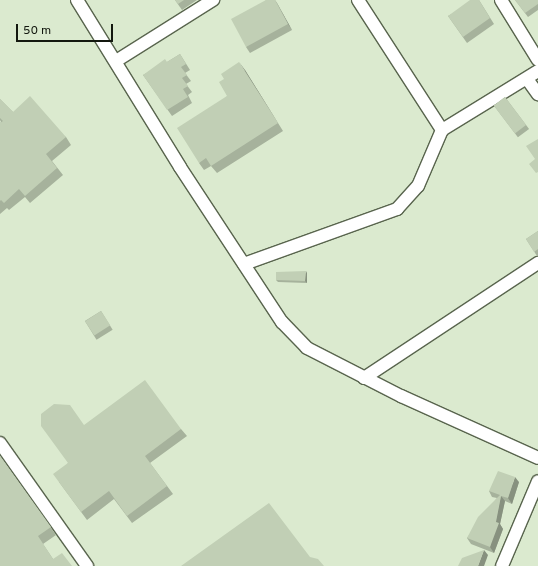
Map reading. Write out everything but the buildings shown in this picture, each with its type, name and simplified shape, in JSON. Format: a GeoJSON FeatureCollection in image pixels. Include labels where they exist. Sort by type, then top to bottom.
{"type":"FeatureCollection","features":[{"type":"Feature","properties":{"kind":"street"},"geometry":{"type":"LineString","coordinates":[[77,0],[282,322],[307,348],[364,378],[538,458]]}},
{"type":"Feature","properties":{"kind":"street"},"geometry":{"type":"LineString","coordinates":[[116,61],[213,0]]}},
{"type":"Feature","properties":{"kind":"street"},"geometry":{"type":"LineString","coordinates":[[358,0],[442,130]]}},
{"type":"Feature","properties":{"kind":"street"},"geometry":{"type":"LineString","coordinates":[[501,0],[538,60]]}},
{"type":"Feature","properties":{"kind":"street"},"geometry":{"type":"LineString","coordinates":[[244,264],[396,209],[418,186],[442,130],[538,71]]}},
{"type":"Feature","properties":{"kind":"street"},"geometry":{"type":"LineString","coordinates":[[527,79],[538,94]]}},
{"type":"Feature","properties":{"kind":"street"},"geometry":{"type":"LineString","coordinates":[[364,378],[538,263]]}},
{"type":"Feature","properties":{"kind":"street"},"geometry":{"type":"LineString","coordinates":[[0,443],[87,566]]}},
{"type":"Feature","properties":{"kind":"street"},"geometry":{"type":"LineString","coordinates":[[502,566],[538,481]]}}]}
